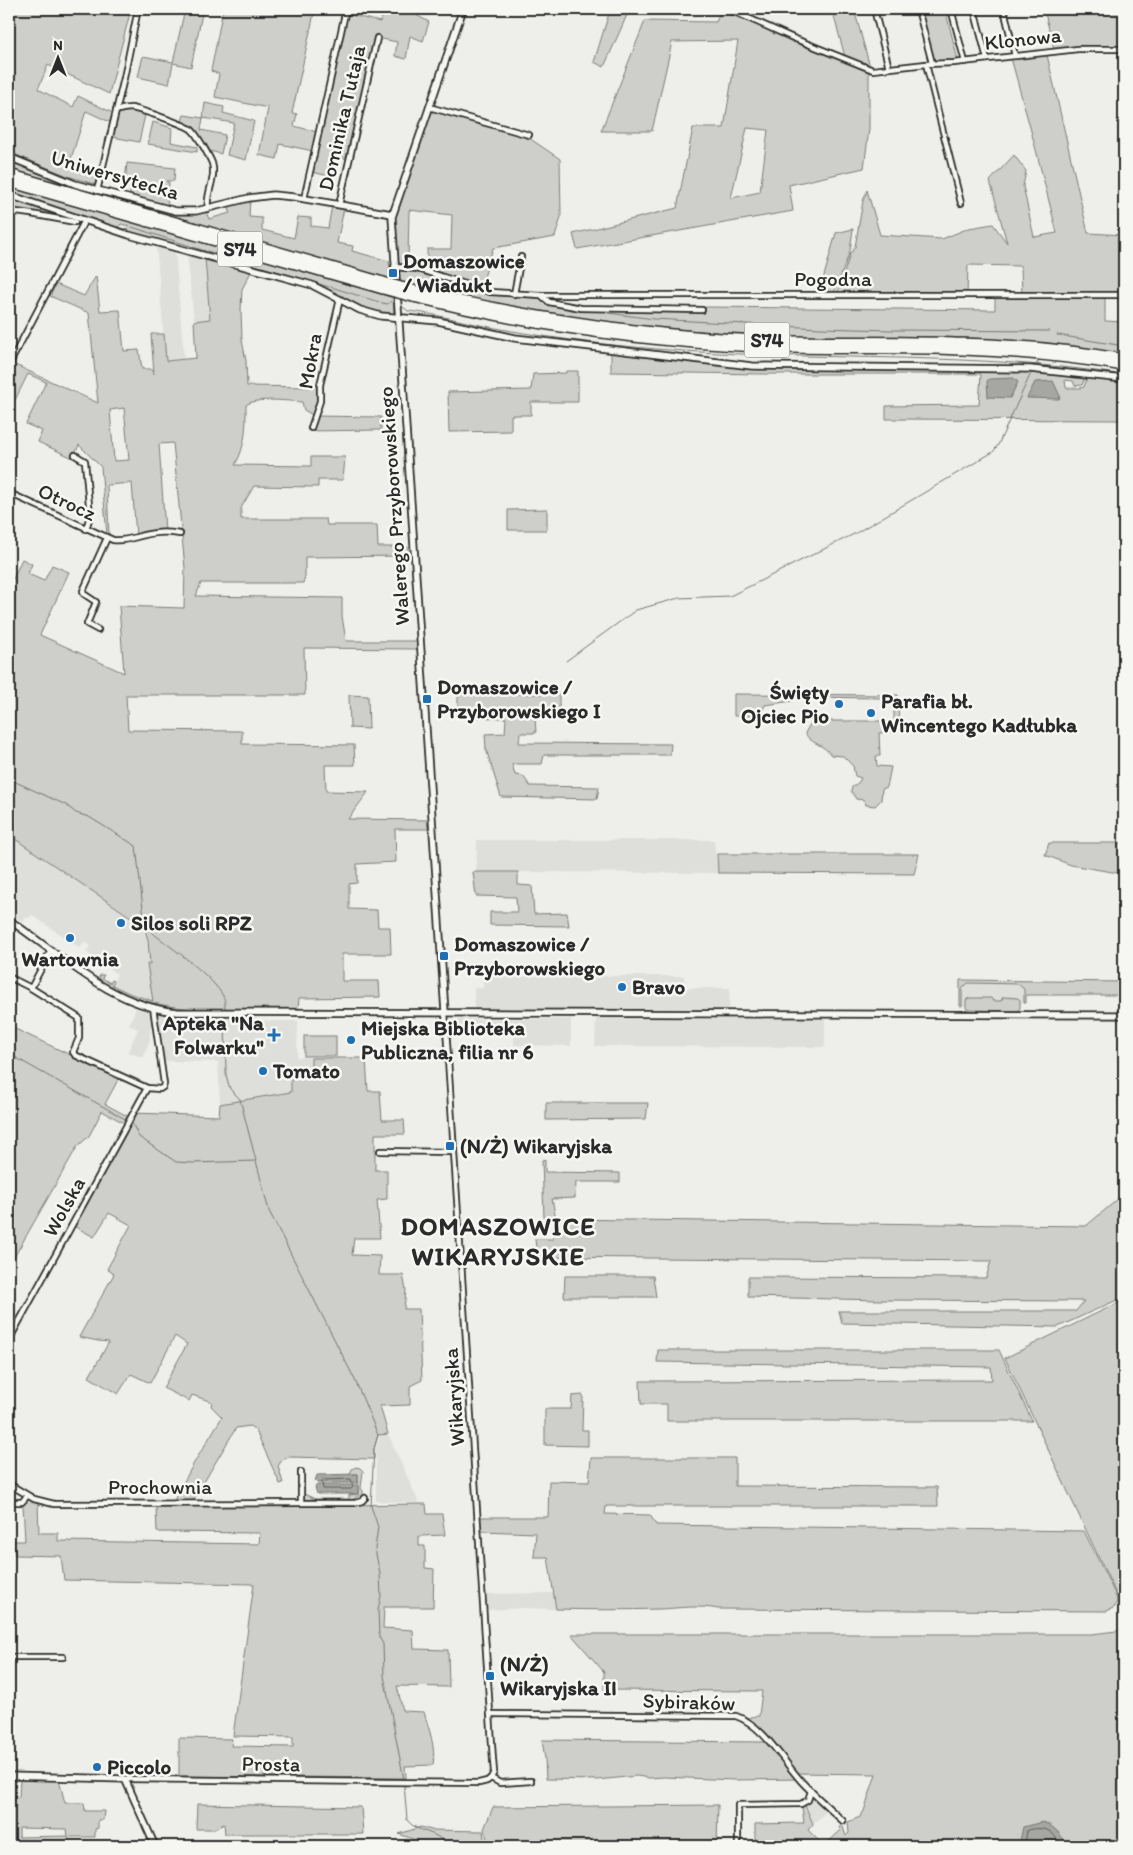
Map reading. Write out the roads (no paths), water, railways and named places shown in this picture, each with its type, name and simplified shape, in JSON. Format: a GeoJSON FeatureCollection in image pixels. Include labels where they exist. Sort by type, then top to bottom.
{"type":"FeatureCollection","features":[{"type":"Feature","properties":{"kind":"highway","name":"S74"},"geometry":{"type":"LineString","coordinates":[[9,174],[98,205]]}},
{"type":"Feature","properties":{"kind":"highway","name":"S74"},"geometry":{"type":"LineString","coordinates":[[9,182],[98,205],[383,286],[524,321],[674,341],[779,348],[987,351],[1055,356],[1124,366]]}},
{"type":"Feature","properties":{"kind":"highway","name":"S74"},"geometry":{"type":"LineString","coordinates":[[412,293],[538,316],[661,333],[774,341],[987,344],[1055,349],[1124,359]]}},
{"type":"Feature","properties":{"kind":"street"},"geometry":{"type":"LineString","coordinates":[[98,191],[138,9]]}},
{"type":"Feature","properties":{"kind":"street"},"geometry":{"type":"LineString","coordinates":[[304,198],[346,9]]}},
{"type":"Feature","properties":{"kind":"street","name":"Walerego Przyborowskiego"},"geometry":{"type":"LineString","coordinates":[[445,1012],[394,267],[392,214],[464,9]]}},
{"type":"Feature","properties":{"kind":"street","name":"Klonowa"},"geometry":{"type":"LineString","coordinates":[[728,9],[872,70],[1093,48],[1124,49]]}},
{"type":"Feature","properties":{"kind":"street"},"geometry":{"type":"LineString","coordinates":[[874,9],[889,68]]}},
{"type":"Feature","properties":{"kind":"street"},"geometry":{"type":"LineString","coordinates":[[918,9],[932,64]]}},
{"type":"Feature","properties":{"kind":"street"},"geometry":{"type":"LineString","coordinates":[[951,9],[965,62]]}},
{"type":"Feature","properties":{"kind":"street"},"geometry":{"type":"LineString","coordinates":[[974,9],[986,59]]}},
{"type":"Feature","properties":{"kind":"street"},"geometry":{"type":"LineString","coordinates":[[1004,9],[1016,56]]}},
{"type":"Feature","properties":{"kind":"street","name":"Dominika Tutaja"},"geometry":{"type":"LineString","coordinates":[[339,205],[377,38]]}},
{"type":"Feature","properties":{"kind":"street"},"geometry":{"type":"LineString","coordinates":[[926,64],[961,203]]}},
{"type":"Feature","properties":{"kind":"street"},"geometry":{"type":"LineString","coordinates":[[429,107],[529,135]]}},
{"type":"Feature","properties":{"kind":"street"},"geometry":{"type":"LineString","coordinates":[[116,111],[132,108],[182,124],[194,131],[212,163],[213,171],[207,198],[208,209]]}},
{"type":"Feature","properties":{"kind":"street","name":"Uniwersytecka"},"geometry":{"type":"LineString","coordinates":[[9,157],[98,191],[176,211],[189,212],[208,209],[241,199],[283,195],[392,214]]}},
{"type":"Feature","properties":{"kind":"street"},"geometry":{"type":"LineString","coordinates":[[9,195],[129,234],[304,282],[320,288],[370,314],[438,321],[506,337],[752,366],[1030,369],[1124,379]]}},
{"type":"Feature","properties":{"kind":"street"},"geometry":{"type":"LineString","coordinates":[[9,212],[75,222]]}},
{"type":"Feature","properties":{"kind":"street"},"geometry":{"type":"LineString","coordinates":[[9,364],[85,220]]}},
{"type":"Feature","properties":{"kind":"street"},"geometry":{"type":"LineString","coordinates":[[514,294],[521,257]]}},
{"type":"Feature","properties":{"kind":"street","name":"Pogodna"},"geometry":{"type":"LineString","coordinates":[[394,267],[418,269],[485,291],[514,294],[1124,295]]}},
{"type":"Feature","properties":{"kind":"street"},"geometry":{"type":"LineString","coordinates":[[541,295],[548,302],[581,308],[702,310]]}},
{"type":"Feature","properties":{"kind":"street","name":"Mokra"},"geometry":{"type":"LineString","coordinates":[[311,428],[320,401],[320,385],[340,299]]}},
{"type":"Feature","properties":{"kind":"street"},"geometry":{"type":"LineString","coordinates":[[76,455],[85,461],[90,516],[86,528]]}},
{"type":"Feature","properties":{"kind":"street","name":"Otrocz"},"geometry":{"type":"LineString","coordinates":[[9,493],[109,539]]}},
{"type":"Feature","properties":{"kind":"street"},"geometry":{"type":"LineString","coordinates":[[98,630],[87,624],[96,602],[84,594],[83,591],[109,539],[122,542],[156,533],[180,534]]}},
{"type":"Feature","properties":{"kind":"street"},"geometry":{"type":"LineString","coordinates":[[9,920],[106,988],[126,998],[154,1007],[186,1012],[1124,1015]]}},
{"type":"Feature","properties":{"kind":"street"},"geometry":{"type":"LineString","coordinates":[[31,988],[51,950]]}},
{"type":"Feature","properties":{"kind":"street"},"geometry":{"type":"LineString","coordinates":[[9,977],[31,988],[79,1018],[79,1038],[73,1052],[75,1055],[147,1088],[160,1089],[164,1084],[154,1007]]}},
{"type":"Feature","properties":{"kind":"street","name":"Wikaryjska"},"geometry":{"type":"LineString","coordinates":[[445,1012],[494,1770],[491,1778]]}},
{"type":"Feature","properties":{"kind":"street","name":"Wolska"},"geometry":{"type":"LineString","coordinates":[[9,1340],[147,1088]]}},
{"type":"Feature","properties":{"kind":"street"},"geometry":{"type":"LineString","coordinates":[[380,1152],[454,1152]]}},
{"type":"Feature","properties":{"kind":"street"},"geometry":{"type":"LineString","coordinates":[[301,1472],[301,1503]]}},
{"type":"Feature","properties":{"kind":"street","name":"Prochownia"},"geometry":{"type":"LineString","coordinates":[[9,1484],[27,1496],[41,1502],[54,1504],[355,1503],[365,1498]]}},
{"type":"Feature","properties":{"kind":"street"},"geometry":{"type":"LineString","coordinates":[[9,1502],[22,1502],[27,1496]]}},
{"type":"Feature","properties":{"kind":"street"},"geometry":{"type":"LineString","coordinates":[[9,1657],[63,1657]]}},
{"type":"Feature","properties":{"kind":"street","name":"Sybiraków"},"geometry":{"type":"LineString","coordinates":[[490,1714],[736,1716],[749,1722],[811,1791],[843,1821]]}},
{"type":"Feature","properties":{"kind":"street","name":"Prosta"},"geometry":{"type":"LineString","coordinates":[[9,1776],[478,1783],[491,1778],[500,1783],[530,1781]]}},
{"type":"Feature","properties":{"kind":"street"},"geometry":{"type":"LineString","coordinates":[[125,1779],[155,1846]]}},
{"type":"Feature","properties":{"kind":"street"},"geometry":{"type":"LineString","coordinates":[[738,1846],[738,1805],[801,1804],[808,1800],[811,1791]]}},
{"type":"Feature","properties":{"kind":"water"},"geometry":{"type":"Polygon","coordinates":[[[1014,378],[1018,382],[1010,398],[988,397],[987,381],[989,379],[1014,378]]]}},
{"type":"Feature","properties":{"kind":"water"},"geometry":{"type":"Polygon","coordinates":[[[1053,381],[1060,396],[1059,399],[1027,398],[1035,382],[1053,381]]]}},
{"type":"Feature","properties":{"kind":"water"},"geometry":{"type":"Polygon","coordinates":[[[358,1474],[358,1483],[317,1483],[315,1481],[317,1475],[358,1474]]]}},
{"type":"Feature","properties":{"kind":"water"},"geometry":{"type":"Polygon","coordinates":[[[317,1485],[358,1485],[358,1494],[317,1494],[315,1487],[317,1485]]]}},
{"type":"Feature","properties":{"kind":"water"},"geometry":{"type":"Polygon","coordinates":[[[1042,1822],[1052,1827],[1064,1840],[1061,1846],[1019,1846],[1023,1827],[1042,1822]]]}},
{"type":"Feature","properties":{"kind":"waterway"},"geometry":{"type":"LineString","coordinates":[[132,227],[205,251]]}},
{"type":"Feature","properties":{"kind":"waterway"},"geometry":{"type":"LineString","coordinates":[[207,251],[329,287]]}},
{"type":"Feature","properties":{"kind":"waterway"},"geometry":{"type":"LineString","coordinates":[[331,287],[382,303],[388,304],[391,301]]}},
{"type":"Feature","properties":{"kind":"waterway"},"geometry":{"type":"LineString","coordinates":[[400,305],[408,311],[501,329],[569,340],[638,347],[739,354],[1014,363],[1124,375]]}},
{"type":"Feature","properties":{"kind":"waterway"},"geometry":{"type":"LineString","coordinates":[[608,313],[654,319],[820,328],[1049,331]]}},
{"type":"Feature","properties":{"kind":"waterway"},"geometry":{"type":"LineString","coordinates":[[1057,335],[1124,346]]}},
{"type":"Feature","properties":{"kind":"waterway"},"geometry":{"type":"LineString","coordinates":[[1035,366],[1039,360]]}},
{"type":"Feature","properties":{"kind":"waterway"},"geometry":{"type":"LineString","coordinates":[[1037,364],[1105,374]]}},
{"type":"Feature","properties":{"kind":"waterway"},"geometry":{"type":"LineString","coordinates":[[566,661],[636,610],[679,598],[730,596],[856,533],[993,452],[1031,373]]}},
{"type":"Feature","properties":{"kind":"waterway"},"geometry":{"type":"LineString","coordinates":[[9,779],[66,805],[76,813],[89,817],[136,846],[145,927],[186,958],[215,985],[224,998],[225,1009]]}},
{"type":"Feature","properties":{"kind":"waterway"},"geometry":{"type":"LineString","coordinates":[[225,1015],[226,1075],[230,1089],[240,1099],[269,1211],[355,1380],[378,1435],[374,1449],[371,1506],[378,1527],[375,1549],[380,1574],[379,1637],[383,1644],[384,1676],[404,1780]]}},
{"type":"Feature","properties":{"kind":"waterway"},"geometry":{"type":"LineString","coordinates":[[9,1054],[132,1123],[139,1137],[176,1162],[256,1161]]}},
{"type":"Feature","properties":{"kind":"waterway"},"geometry":{"type":"LineString","coordinates":[[404,1784],[407,1820],[416,1828],[439,1837],[447,1846]]}},
{"type":"Feature","properties":{"kind":"place","name":"Domaszowice / Wiadukt"},"geometry":{"type":"Point","coordinates":[393,273]}},
{"type":"Feature","properties":{"kind":"place","name":"Domaszowice / Przyborowskiego I"},"geometry":{"type":"Point","coordinates":[427,699]}},
{"type":"Feature","properties":{"kind":"place","name":"Święty Ojciec Pio"},"geometry":{"type":"Point","coordinates":[839,704]}},
{"type":"Feature","properties":{"kind":"place","name":"Parafia bł. Wincentego Kadłubka"},"geometry":{"type":"Point","coordinates":[871,713]}},
{"type":"Feature","properties":{"kind":"place","name":"Silos soli RPZ"},"geometry":{"type":"Point","coordinates":[121,923]}},
{"type":"Feature","properties":{"kind":"place","name":"Wartownia"},"geometry":{"type":"Point","coordinates":[70,938]}},
{"type":"Feature","properties":{"kind":"place","name":"Domaszowice / Przyborowskiego"},"geometry":{"type":"Point","coordinates":[444,956]}},
{"type":"Feature","properties":{"kind":"place","name":"Bravo"},"geometry":{"type":"Point","coordinates":[622,987]}},
{"type":"Feature","properties":{"kind":"place","name":"Apteka \"Na Folwarku\""},"geometry":{"type":"Point","coordinates":[274,1035]}},
{"type":"Feature","properties":{"kind":"place","name":"Miejska Biblioteka Publiczna, filia nr 6"},"geometry":{"type":"Point","coordinates":[351,1040]}},
{"type":"Feature","properties":{"kind":"place","name":"Tomato"},"geometry":{"type":"Point","coordinates":[263,1071]}},
{"type":"Feature","properties":{"kind":"place","name":"(N/Ż) Wikaryjska"},"geometry":{"type":"Point","coordinates":[450,1146]}},
{"type":"Feature","properties":{"kind":"place","name":"(N/Ż) Wikaryjska II"},"geometry":{"type":"Point","coordinates":[490,1676]}},
{"type":"Feature","properties":{"kind":"place","name":"Piccolo"},"geometry":{"type":"Point","coordinates":[97,1767]}},
{"type":"Feature","properties":{"kind":"district","name":"DOMASZOWICE WIKARYJSKIE"},"geometry":{"type":"Point","coordinates":[498,1241]}}]}
